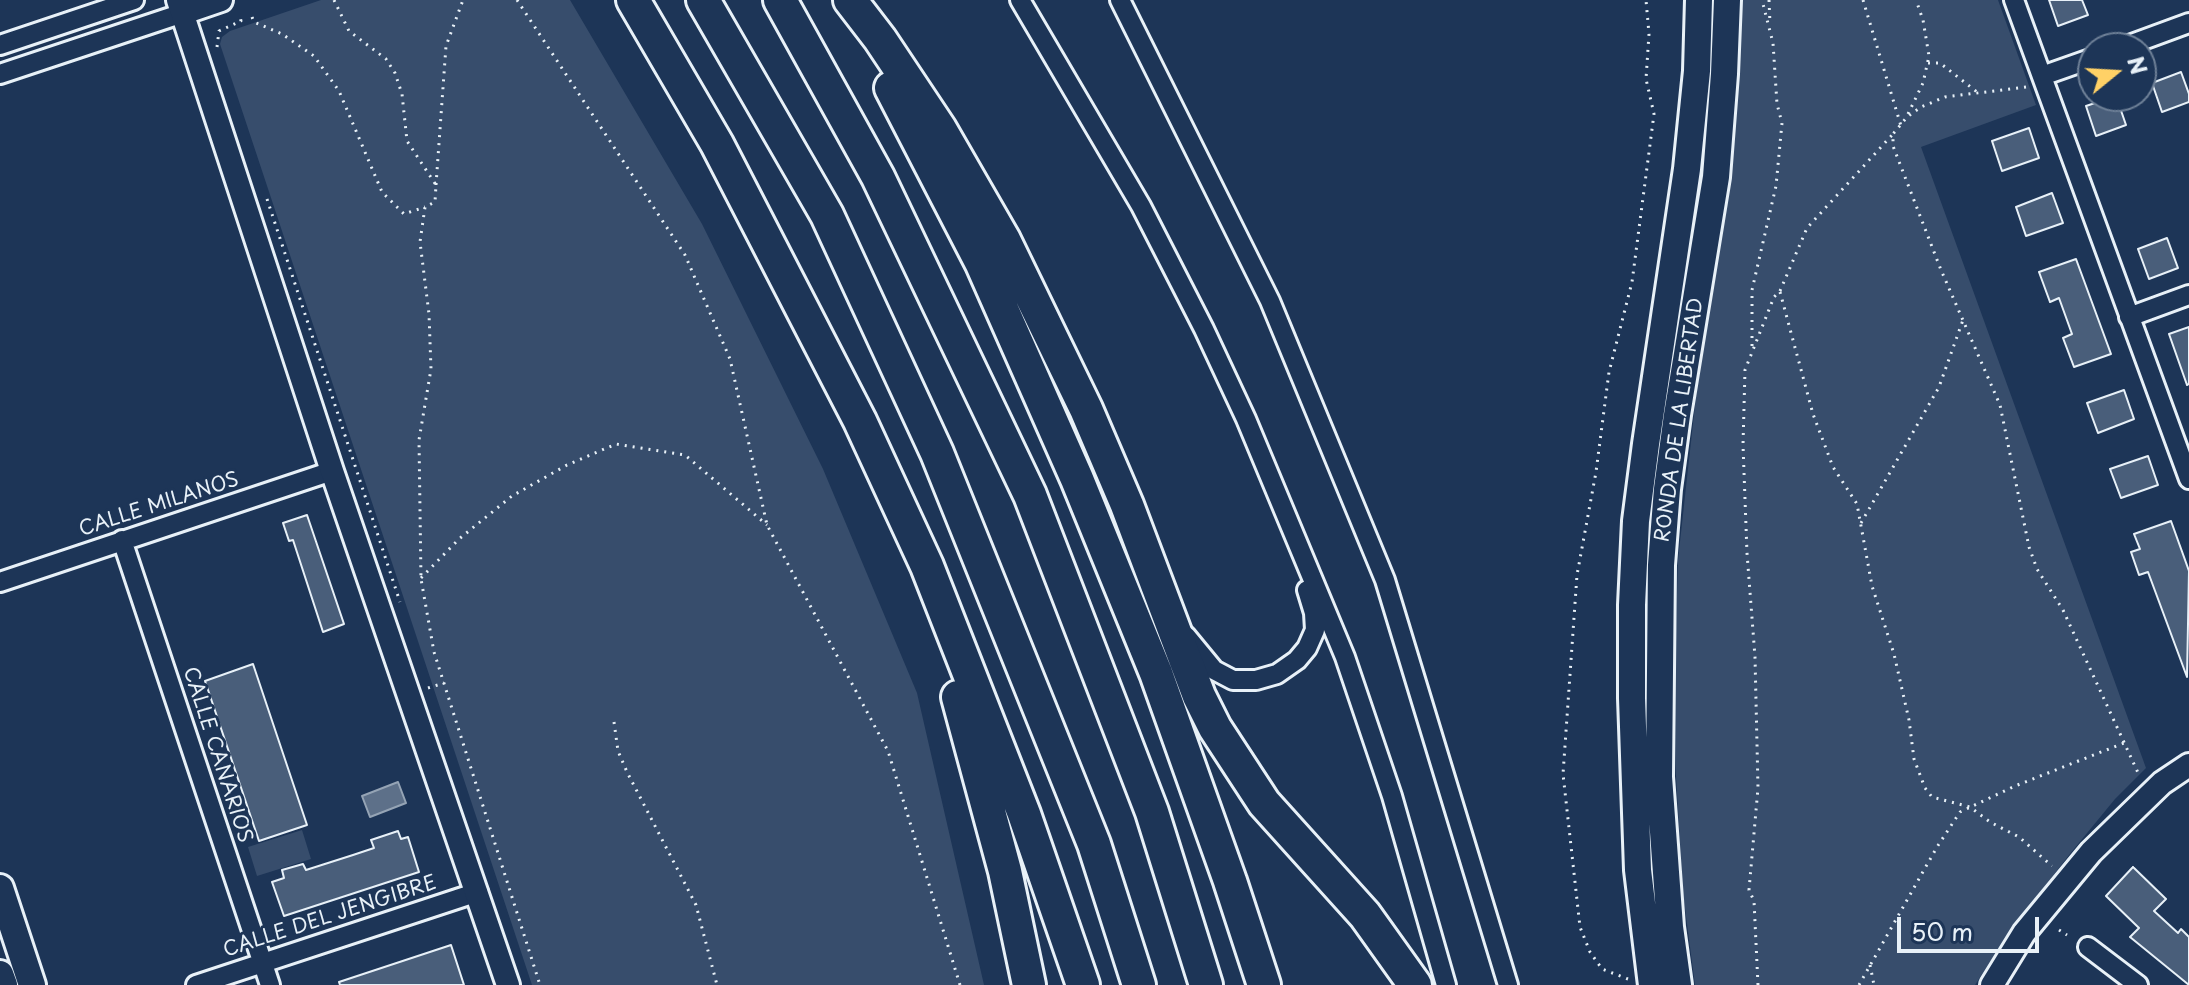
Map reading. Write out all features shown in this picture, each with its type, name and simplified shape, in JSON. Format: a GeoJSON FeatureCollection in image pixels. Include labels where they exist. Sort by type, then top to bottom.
{"type":"FeatureCollection","features":[{"type":"Feature","properties":{"kind":"highway"},"geometry":{"type":"LineString","coordinates":[[633,0],[717,144],[860,421],[933,581],[1024,814],[1083,985]]}},
{"type":"Feature","properties":{"kind":"highway"},"geometry":{"type":"LineString","coordinates":[[703,0],[827,215],[937,453],[1094,844],[1139,985]]}},
{"type":"Feature","properties":{"kind":"highway"},"geometry":{"type":"LineString","coordinates":[[780,0],[878,177],[1030,495],[1152,812],[1206,985]]}},
{"type":"Feature","properties":{"kind":"highway"},"geometry":{"type":"LineString","coordinates":[[842,0],[885,75],[982,264],[1077,479],[1156,673],[1264,985]]}},
{"type":"Feature","properties":{"kind":"highway"},"geometry":{"type":"LineString","coordinates":[[850,0],[940,129],[1004,240],[1086,409],[1156,579],[1199,696],[1239,768],[1264,803],[1365,915],[1415,985]]}},
{"type":"Feature","properties":{"kind":"highway"},"geometry":{"type":"LineString","coordinates":[[860,421],[964,712],[1005,871],[1029,985]]}},
{"type":"Feature","properties":{"kind":"main road","name":"RONDA DE LA LIBERTAD"},"geometry":{"type":"LineString","coordinates":[[1643,983],[1635,809],[1632,605],[1636,521],[1687,169],[1697,71],[1699,0]]}},
{"type":"Feature","properties":{"kind":"main road","name":"RONDA DE LA LIBERTAD"},"geometry":{"type":"LineString","coordinates":[[1678,985],[1670,927],[1659,777],[1661,565],[1677,415],[1716,177],[1727,0]]}},
{"type":"Feature","properties":{"kind":"main road"},"geometry":{"type":"LineString","coordinates":[[0,888],[32,985]]}},
{"type":"Feature","properties":{"kind":"main road"},"geometry":{"type":"LineString","coordinates":[[0,974],[4,985]]}},
{"type":"Feature","properties":{"kind":"street"},"geometry":{"type":"LineString","coordinates":[[0,45],[134,0]]}},
{"type":"Feature","properties":{"kind":"street"},"geometry":{"type":"LineString","coordinates":[[0,74],[180,6],[221,0]]}},
{"type":"Feature","properties":{"kind":"street"},"geometry":{"type":"LineString","coordinates":[[1020,0],[1081,100],[1176,275],[1246,419],[1345,657],[1392,796],[1446,985]]}},
{"type":"Feature","properties":{"kind":"street"},"geometry":{"type":"LineString","coordinates":[[1120,0],[1270,301],[1385,580],[1508,985]]}},
{"type":"Feature","properties":{"kind":"street"},"geometry":{"type":"LineString","coordinates":[[2014,0],[2037,82],[2189,479]]}},
{"type":"Feature","properties":{"kind":"street"},"geometry":{"type":"LineString","coordinates":[[180,6],[332,471],[508,985]]}},
{"type":"Feature","properties":{"kind":"street"},"geometry":{"type":"LineString","coordinates":[[2157,35],[2189,23]]}},
{"type":"Feature","properties":{"kind":"street"},"geometry":{"type":"LineString","coordinates":[[2037,82],[2077,65]]}},
{"type":"Feature","properties":{"kind":"street"},"geometry":{"type":"LineString","coordinates":[[2129,317],[2189,295]]}},
{"type":"Feature","properties":{"kind":"street","name":"CALLE MILANOS"},"geometry":{"type":"LineString","coordinates":[[0,582],[332,471]]}},
{"type":"Feature","properties":{"kind":"street"},"geometry":{"type":"LineString","coordinates":[[1156,579],[1189,641],[1214,670],[1233,680],[1256,680],[1277,674],[1297,660],[1307,648],[1315,630],[1314,613],[1280,504]]}},
{"type":"Feature","properties":{"kind":"street","name":"CALLE CANARIOS"},"geometry":{"type":"LineString","coordinates":[[122,540],[270,985]]}},
{"type":"Feature","properties":{"kind":"street"},"geometry":{"type":"LineString","coordinates":[[1992,985],[2024,933],[2091,852],[2162,783],[2189,765]]}},
{"type":"Feature","properties":{"kind":"street","name":"CALLE DEL JENGIBRE"},"geometry":{"type":"LineString","coordinates":[[196,985],[478,892]]}},
{"type":"Feature","properties":{"kind":"street"},"geometry":{"type":"LineString","coordinates":[[2088,947],[2138,985]]}},
{"type":"Feature","properties":{"kind":"path"},"geometry":{"type":"LineString","coordinates":[[334,0],[349,31],[386,59],[395,73],[402,94],[407,141],[436,185]]}},
{"type":"Feature","properties":{"kind":"path"},"geometry":{"type":"LineString","coordinates":[[252,17],[254,22],[282,34],[314,56],[339,91],[382,192],[404,214],[435,202],[446,46],[463,0]]}},
{"type":"Feature","properties":{"kind":"path"},"geometry":{"type":"LineString","coordinates":[[517,0],[685,255],[730,359],[767,525],[888,751],[960,985]]}},
{"type":"Feature","properties":{"kind":"path"},"geometry":{"type":"LineString","coordinates":[[1643,983],[1602,969],[1590,952],[1580,927],[1563,774],[1577,575],[1596,472],[1609,372],[1632,282],[1654,114],[1646,79],[1649,34],[1646,0]]}},
{"type":"Feature","properties":{"kind":"path"},"geometry":{"type":"LineString","coordinates":[[1752,350],[1752,290],[1776,186],[1782,123],[1777,104],[1773,43],[1762,0]]}},
{"type":"Feature","properties":{"kind":"path"},"geometry":{"type":"LineString","coordinates":[[1769,0],[1770,32]]}},
{"type":"Feature","properties":{"kind":"path"},"geometry":{"type":"LineString","coordinates":[[1863,0],[1901,126]]}},
{"type":"Feature","properties":{"kind":"path"},"geometry":{"type":"LineString","coordinates":[[1758,985],[1754,901],[1749,890],[1758,788],[1755,657],[1743,445],[1745,370],[1774,297],[1780,291],[1807,228],[1901,126],[1923,83],[1928,63],[1923,20],[1916,0]]}},
{"type":"Feature","properties":{"kind":"path"},"geometry":{"type":"LineString","coordinates":[[218,53],[216,41],[219,31],[241,21],[240,16]]}},
{"type":"Feature","properties":{"kind":"path"},"geometry":{"type":"LineString","coordinates":[[1928,63],[1940,63],[1978,93]]}},
{"type":"Feature","properties":{"kind":"path"},"geometry":{"type":"LineString","coordinates":[[1907,117],[1945,97],[2037,82]]}},
{"type":"Feature","properties":{"kind":"path"},"geometry":{"type":"LineString","coordinates":[[1893,134],[1893,146],[2000,405],[2029,547],[2037,569],[2063,610],[2142,781]]}},
{"type":"Feature","properties":{"kind":"path"},"geometry":{"type":"LineString","coordinates":[[263,189],[404,612]]}},
{"type":"Feature","properties":{"kind":"path"},"geometry":{"type":"LineString","coordinates":[[425,207],[420,242],[429,314],[431,369],[419,440],[421,579],[434,652],[540,985]]}},
{"type":"Feature","properties":{"kind":"path"},"geometry":{"type":"LineString","coordinates":[[1780,291],[1813,414],[1833,467],[1857,504],[1872,586],[1894,654],[1918,773],[1932,797],[1970,807],[2019,837],[2058,871]]}},
{"type":"Feature","properties":{"kind":"path"},"geometry":{"type":"LineString","coordinates":[[1861,523],[1939,387],[1963,320]]}},
{"type":"Feature","properties":{"kind":"path"},"geometry":{"type":"LineString","coordinates":[[421,579],[459,539],[512,496],[567,465],[616,444],[685,455],[767,525]]}},
{"type":"Feature","properties":{"kind":"path"},"geometry":{"type":"LineString","coordinates":[[422,690],[444,683]]}},
{"type":"Feature","properties":{"kind":"path"},"geometry":{"type":"LineString","coordinates":[[614,722],[618,751],[627,772],[696,905],[717,985]]}},
{"type":"Feature","properties":{"kind":"path"},"geometry":{"type":"LineString","coordinates":[[1859,985],[1960,812],[2015,786],[2124,743]]}},
{"type":"Feature","properties":{"kind":"path"},"geometry":{"type":"LineString","coordinates":[[2059,930],[2067,935]]}},
{"type":"Feature","properties":{"kind":"path"},"geometry":{"type":"LineString","coordinates":[[1870,965],[1874,985]]}},
{"type":"Feature","properties":{"kind":"shaded area"},"geometry":{"type":"Polygon","coordinates":[[[321,0],[570,0],[702,224],[823,469],[917,693],[984,985],[532,985],[220,44],[222,37],[230,31],[321,0]]]}},
{"type":"Feature","properties":{"kind":"shaded area"},"geometry":{"type":"Polygon","coordinates":[[[1742,0],[1998,0],[2036,105],[1921,147],[2146,768],[2115,799],[2069,855],[2008,934],[1975,985],[1695,985],[1683,893],[1676,776],[1678,560],[1697,387],[1730,180],[1742,0]]]}},
{"type":"Feature","properties":{"kind":"shaded area"},"geometry":{"type":"Polygon","coordinates":[[[398,782],[406,803],[370,817],[362,796],[398,782]]]}},
{"type":"Feature","properties":{"kind":"shaded area"},"geometry":{"type":"Polygon","coordinates":[[[302,830],[311,859],[257,876],[248,847],[302,830]]]}},
{"type":"Feature","properties":{"kind":"building"},"geometry":{"type":"Polygon","coordinates":[[[2049,0],[2082,0],[2088,15],[2058,26],[2049,0]]]}},
{"type":"Feature","properties":{"kind":"building"},"geometry":{"type":"Polygon","coordinates":[[[2181,72],[2189,102],[2162,112],[2157,98],[2157,81],[2181,72]]]}},
{"type":"Feature","properties":{"kind":"building"},"geometry":{"type":"Polygon","coordinates":[[[2088,112],[2122,112],[2126,125],[2096,136],[2088,112]]]}},
{"type":"Feature","properties":{"kind":"building"},"geometry":{"type":"Polygon","coordinates":[[[2029,128],[2039,158],[2002,171],[1992,141],[2029,128]]]}},
{"type":"Feature","properties":{"kind":"building"},"geometry":{"type":"Polygon","coordinates":[[[2052,193],[2063,223],[2026,236],[2016,207],[2052,193]]]}},
{"type":"Feature","properties":{"kind":"building"},"geometry":{"type":"Polygon","coordinates":[[[2167,238],[2178,268],[2149,279],[2138,249],[2167,238]]]}},
{"type":"Feature","properties":{"kind":"building"},"geometry":{"type":"Polygon","coordinates":[[[2076,259],[2111,354],[2074,367],[2063,338],[2072,334],[2059,298],[2050,302],[2039,272],[2076,259]]]}},
{"type":"Feature","properties":{"kind":"building"},"geometry":{"type":"Polygon","coordinates":[[[2189,327],[2189,384],[2187,385],[2169,334],[2189,327]]]}},
{"type":"Feature","properties":{"kind":"building"},"geometry":{"type":"Polygon","coordinates":[[[2124,390],[2134,419],[2098,433],[2087,403],[2124,390]]]}},
{"type":"Feature","properties":{"kind":"building"},"geometry":{"type":"Polygon","coordinates":[[[2148,456],[2158,485],[2121,498],[2110,469],[2148,456]]]}},
{"type":"Feature","properties":{"kind":"building"},"geometry":{"type":"Polygon","coordinates":[[[307,515],[344,624],[323,632],[293,540],[289,541],[283,523],[307,515]]]}},
{"type":"Feature","properties":{"kind":"building"},"geometry":{"type":"Polygon","coordinates":[[[2171,521],[2189,571],[2187,677],[2148,572],[2139,575],[2131,552],[2140,549],[2134,534],[2171,521]]]}},
{"type":"Feature","properties":{"kind":"building"},"geometry":{"type":"Polygon","coordinates":[[[253,664],[307,825],[259,841],[205,681],[253,664]]]}},
{"type":"Feature","properties":{"kind":"building"},"geometry":{"type":"Polygon","coordinates":[[[398,831],[401,839],[408,837],[419,872],[284,916],[272,882],[284,878],[282,870],[303,864],[306,870],[374,848],[371,840],[398,831]]]}},
{"type":"Feature","properties":{"kind":"building"},"geometry":{"type":"Polygon","coordinates":[[[2133,867],[2166,899],[2154,911],[2178,933],[2181,929],[2189,937],[2189,985],[2130,937],[2139,928],[2106,896],[2133,867]]]}},
{"type":"Feature","properties":{"kind":"building"},"geometry":{"type":"Polygon","coordinates":[[[451,945],[464,985],[340,985],[339,982],[451,945]]]}}]}
